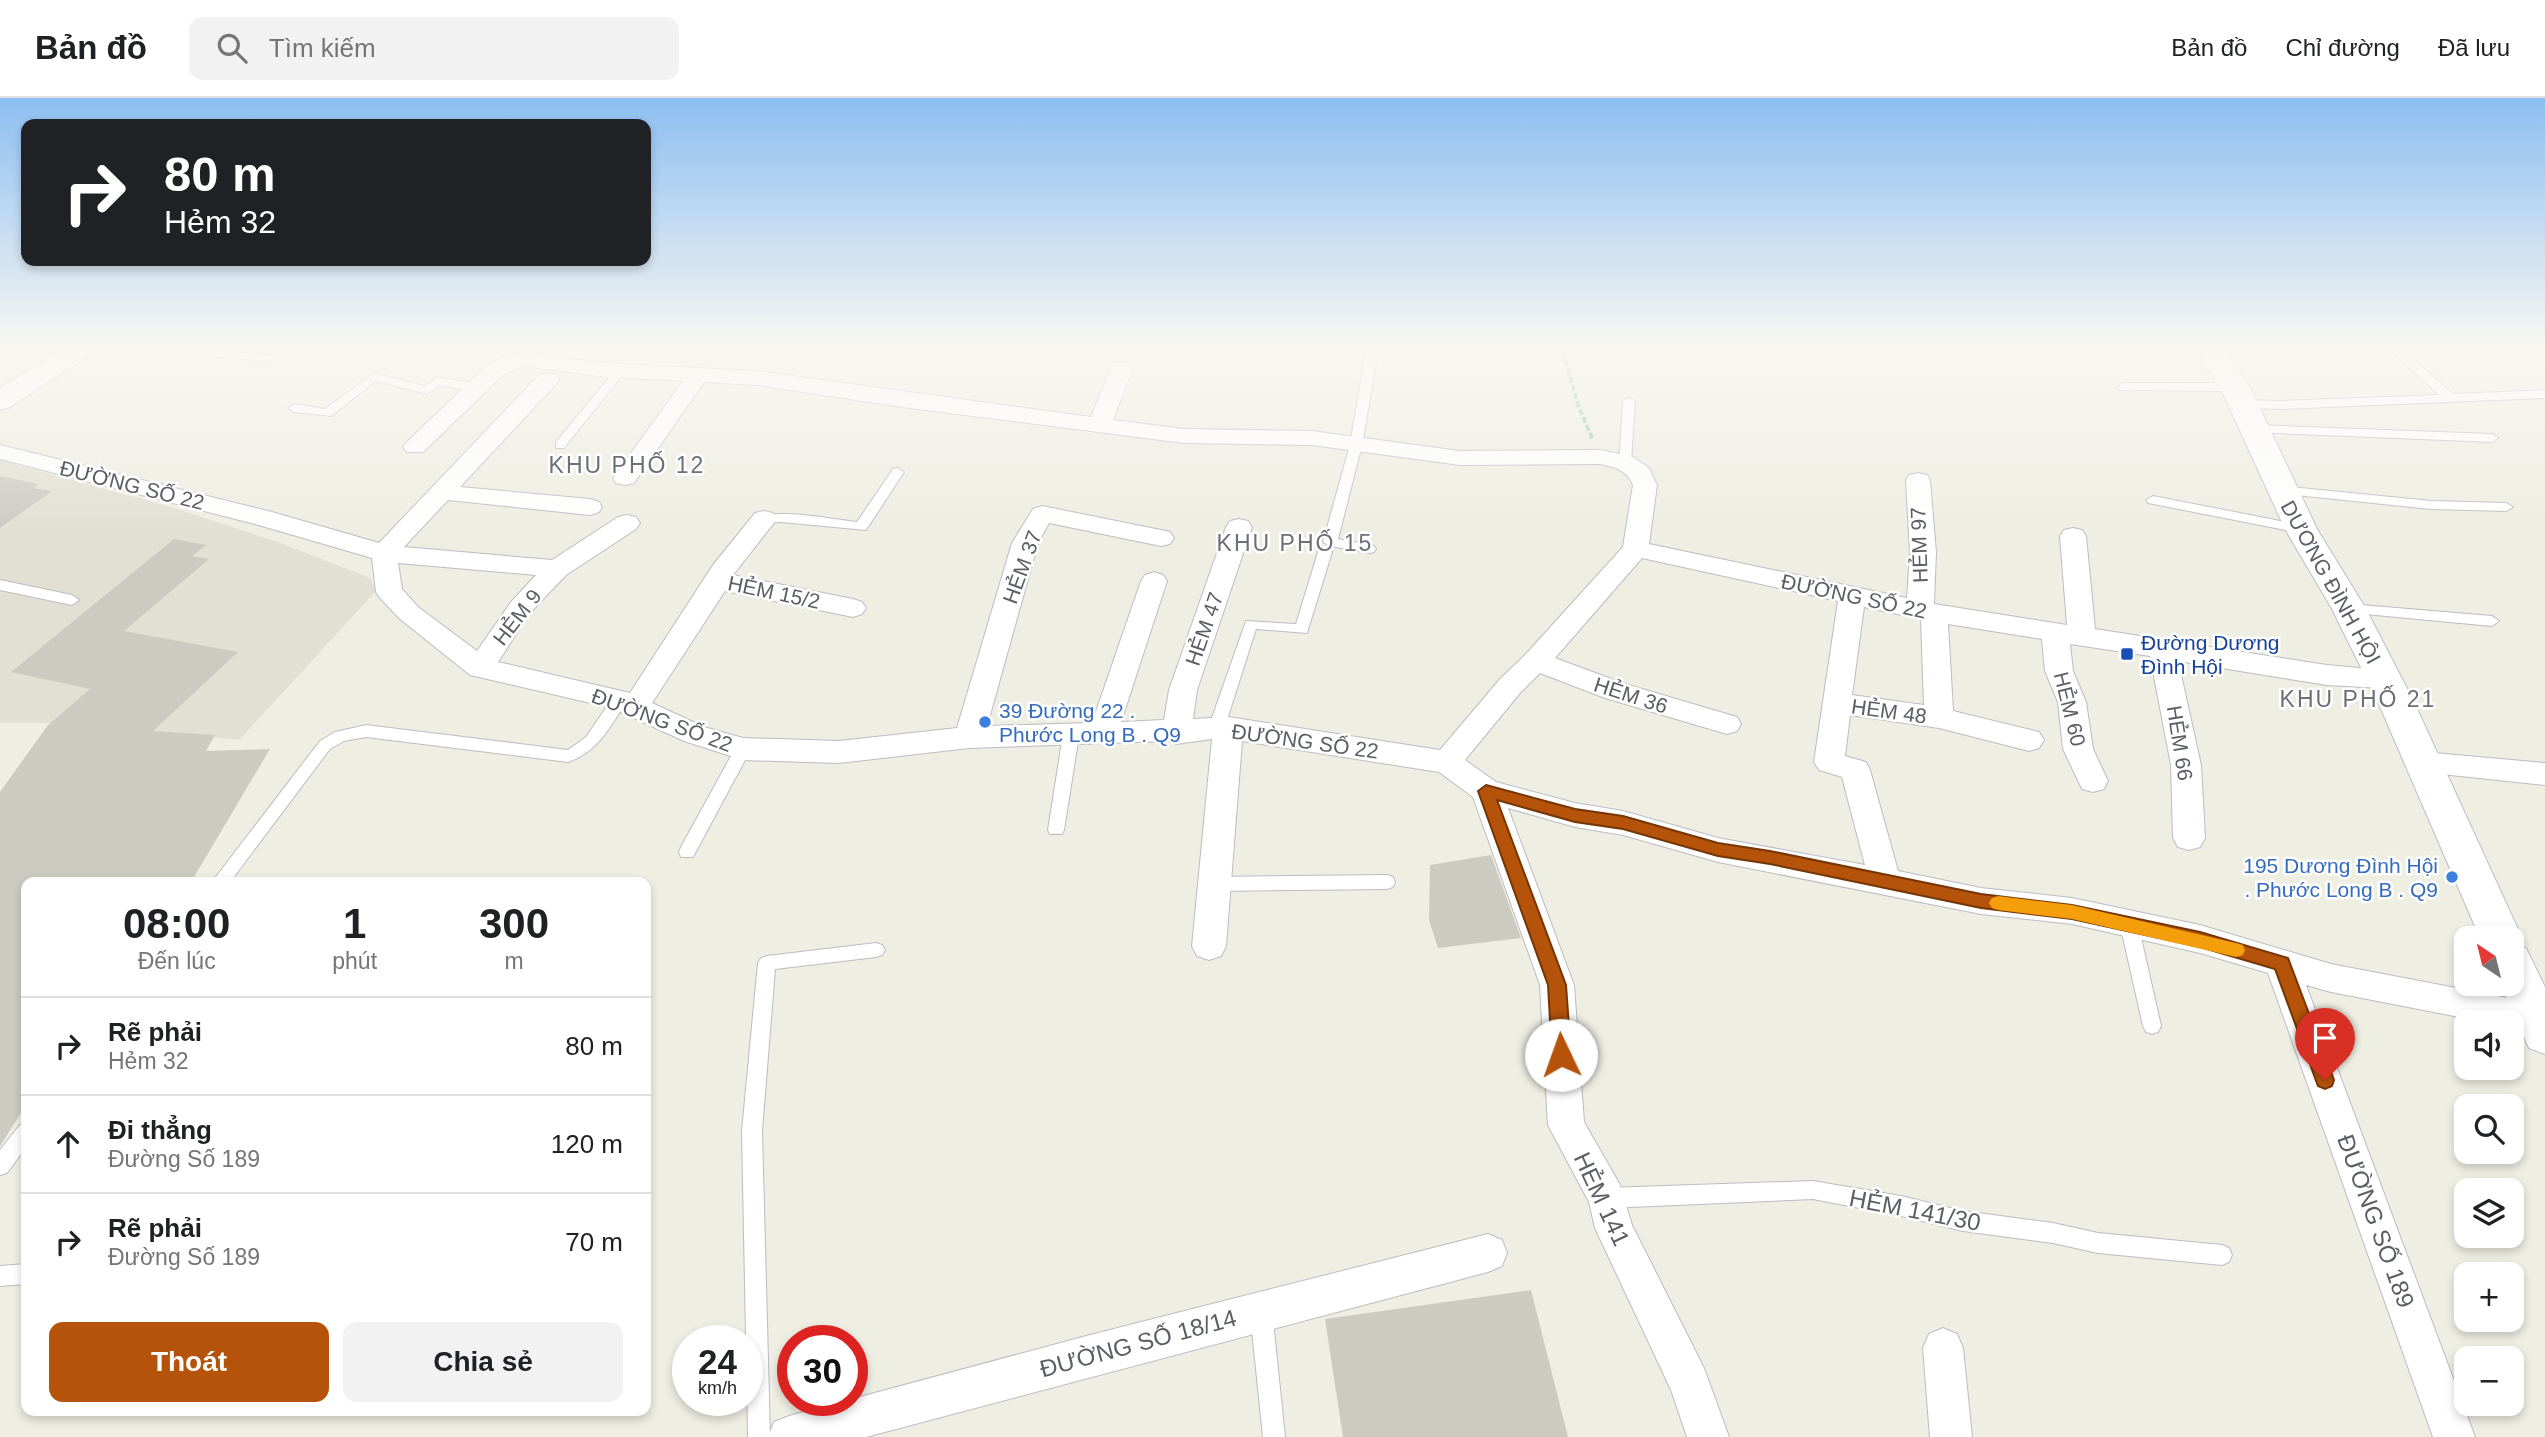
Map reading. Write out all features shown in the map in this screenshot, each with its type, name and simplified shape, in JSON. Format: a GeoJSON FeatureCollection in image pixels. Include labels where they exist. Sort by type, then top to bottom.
{"type":"FeatureCollection","features":[{"type":"Feature","properties":{"kind":"street"},"geometry":{"type":"LineString","coordinates":[[415,447],[458,406]]}},
{"type":"Feature","properties":{"kind":"street"},"geometry":{"type":"LineString","coordinates":[[384,553],[522,406]]}},
{"type":"Feature","properties":{"kind":"street"},"geometry":{"type":"LineString","coordinates":[[625,478],[676,406]]}},
{"type":"Feature","properties":{"kind":"street"},"geometry":{"type":"LineString","coordinates":[[959,406],[1184,436],[1312,438],[1460,457],[1600,457],[1625,463],[1640,472],[1645,485],[1636,549],[1536,662],[1510,686],[1447,762],[1486,791],[1575,815],[1623,823],[1718,850],[1981,901],[2072,912],[2129,923],[2200,939],[2331,978],[2541,1026]]}},
{"type":"Feature","properties":{"kind":"street"},"geometry":{"type":"LineString","coordinates":[[1098,426],[1106,406]]}},
{"type":"Feature","properties":{"kind":"street","name":"DƯƠNG ĐÌNH HỘI"},"geometry":{"type":"LineString","coordinates":[[2244,407],[2281,490],[2348,609],[2423,762],[2496,926]]}},
{"type":"Feature","properties":{"kind":"street","name":"ĐƯỜNG SỐ 22"},"geometry":{"type":"LineString","coordinates":[[0,452],[263,518],[328,539],[384,553],[389,592],[410,613],[480,668],[628,703],[694,734],[743,749],[839,752],[969,737],[1176,733],[1222,729],[1447,762]]}},
{"type":"Feature","properties":{"kind":"street","name":"HẺM 97"},"geometry":{"type":"LineString","coordinates":[[1918,480],[1927,612]]}},
{"type":"Feature","properties":{"kind":"street"},"geometry":{"type":"LineString","coordinates":[[440,492],[590,507]]}},
{"type":"Feature","properties":{"kind":"street","name":"HẺM 37"},"geometry":{"type":"LineString","coordinates":[[969,737],[1025,543],[1042,514],[1161,538]]}},
{"type":"Feature","properties":{"kind":"street"},"geometry":{"type":"LineString","coordinates":[[718,580],[722,571],[764,519]]}},
{"type":"Feature","properties":{"kind":"street","name":"HẺM 9"},"geometry":{"type":"LineString","coordinates":[[480,668],[520,608],[557,569],[627,523]]}},
{"type":"Feature","properties":{"kind":"street","name":"HẺM 47"},"geometry":{"type":"LineString","coordinates":[[1176,733],[1183,690],[1239,527]]}},
{"type":"Feature","properties":{"kind":"street","name":"HẺM 60"},"geometry":{"type":"LineString","coordinates":[[2073,536],[2068,635],[2059,671],[2072,702],[2078,749],[2093,781]]}},
{"type":"Feature","properties":{"kind":"street","name":"ĐƯỜNG SỐ 22"},"geometry":{"type":"LineString","coordinates":[[1636,549],[1927,612],[2327,674],[2382,678]]}},
{"type":"Feature","properties":{"kind":"street"},"geometry":{"type":"LineString","coordinates":[[384,553],[557,569]]}},
{"type":"Feature","properties":{"kind":"street","name":"HẺM 15/2"},"geometry":{"type":"LineString","coordinates":[[628,703],[718,580],[853,608]]}},
{"type":"Feature","properties":{"kind":"street"},"geometry":{"type":"LineString","coordinates":[[1103,733],[1154,581]]}},
{"type":"Feature","properties":{"kind":"street"},"geometry":{"type":"LineString","coordinates":[[1852,595],[1829,762],[1854,770],[1885,881]]}},
{"type":"Feature","properties":{"kind":"street","name":"HẺM 48"},"geometry":{"type":"LineString","coordinates":[[1927,612],[1939,718]]}},
{"type":"Feature","properties":{"kind":"street","name":"HẺM 66"},"geometry":{"type":"LineString","coordinates":[[2162,650],[2186,765],[2189,838]]}},
{"type":"Feature","properties":{"kind":"street","name":"HẺM 36"},"geometry":{"type":"LineString","coordinates":[[1536,662],[1615,691],[1727,724]]}},
{"type":"Feature","properties":{"kind":"street","name":"HẺM 48"},"geometry":{"type":"LineString","coordinates":[[1838,703],[1939,718],[2029,740]]}},
{"type":"Feature","properties":{"kind":"street"},"geometry":{"type":"LineString","coordinates":[[1209,946],[1222,729]]}},
{"type":"Feature","properties":{"kind":"street"},"geometry":{"type":"LineString","coordinates":[[2423,762],[2545,774]]}},
{"type":"Feature","properties":{"kind":"street","name":"HẺM 141"},"geometry":{"type":"LineString","coordinates":[[1486,791],[1557,985],[1566,1125],[1606,1198],[1614,1228],[1689,1383],[1708,1437]]}},
{"type":"Feature","properties":{"kind":"street","name":"ĐƯỜNG SỐ 189"},"geometry":{"type":"LineString","coordinates":[[2281,963],[2455,1437]]}},
{"type":"Feature","properties":{"kind":"street"},"geometry":{"type":"LineString","coordinates":[[2524,989],[2541,1026]]}},
{"type":"Feature","properties":{"kind":"street","name":"ĐƯỜNG SỐ 18/14"},"geometry":{"type":"LineString","coordinates":[[789,1437],[1488,1253]]}},
{"type":"Feature","properties":{"kind":"street"},"geometry":{"type":"LineString","coordinates":[[1943,1348],[1951,1437]]}},
{"type":"Feature","properties":{"kind":"lane"},"geometry":{"type":"LineString","coordinates":[[294,408],[327,413],[336,406]]}},
{"type":"Feature","properties":{"kind":"lane"},"geometry":{"type":"LineString","coordinates":[[559,445],[590,406]]}},
{"type":"Feature","properties":{"kind":"lane"},"geometry":{"type":"LineString","coordinates":[[1362,406],[1356,445],[1330,542],[1369,549]]}},
{"type":"Feature","properties":{"kind":"lane"},"geometry":{"type":"LineString","coordinates":[[1625,463],[1629,406]]}},
{"type":"Feature","properties":{"kind":"lane"},"geometry":{"type":"LineString","coordinates":[[2241,406],[2492,438]]}},
{"type":"Feature","properties":{"kind":"lane"},"geometry":{"type":"LineString","coordinates":[[2244,407],[2253,406]]}},
{"type":"Feature","properties":{"kind":"lane"},"geometry":{"type":"LineString","coordinates":[[764,519],[771,517],[807,520],[860,527],[898,472]]}},
{"type":"Feature","properties":{"kind":"lane"},"geometry":{"type":"LineString","coordinates":[[2281,490],[2431,505],[2507,507]]}},
{"type":"Feature","properties":{"kind":"lane"},"geometry":{"type":"LineString","coordinates":[[2153,500],[2301,529]]}},
{"type":"Feature","properties":{"kind":"lane"},"geometry":{"type":"LineString","coordinates":[[1222,729],[1251,624],[1302,630],[1325,552]]}},
{"type":"Feature","properties":{"kind":"lane"},"geometry":{"type":"LineString","coordinates":[[0,585],[72,600]]}},
{"type":"Feature","properties":{"kind":"lane"},"geometry":{"type":"LineString","coordinates":[[2348,609],[2492,621]]}},
{"type":"Feature","properties":{"kind":"lane"},"geometry":{"type":"LineString","coordinates":[[224,877],[325,746],[340,736],[366,732],[568,756],[581,753],[628,703]]}},
{"type":"Feature","properties":{"kind":"lane"},"geometry":{"type":"LineString","coordinates":[[1056,830],[1071,735]]}},
{"type":"Feature","properties":{"kind":"lane"},"geometry":{"type":"LineString","coordinates":[[687,852],[743,749]]}},
{"type":"Feature","properties":{"kind":"lane"},"geometry":{"type":"LineString","coordinates":[[1214,884],[1387,882]]}},
{"type":"Feature","properties":{"kind":"lane"},"geometry":{"type":"LineString","coordinates":[[2129,923],[2152,1026]]}},
{"type":"Feature","properties":{"kind":"lane"},"geometry":{"type":"LineString","coordinates":[[759,1437],[752,1131],[767,963],[876,950]]}},
{"type":"Feature","properties":{"kind":"lane"},"geometry":{"type":"LineString","coordinates":[[0,1166],[21,1139]]}},
{"type":"Feature","properties":{"kind":"lane","name":"HẺM 141/30"},"geometry":{"type":"LineString","coordinates":[[1606,1198],[1813,1189],[1963,1221],[2098,1242],[2222,1255]]}},
{"type":"Feature","properties":{"kind":"lane"},"geometry":{"type":"LineString","coordinates":[[0,1276],[21,1274]]}},
{"type":"Feature","properties":{"kind":"lane"},"geometry":{"type":"LineString","coordinates":[[1261,1311],[1274,1437]]}},
{"type":"Feature","properties":{"kind":"path"},"geometry":{"type":"LineString","coordinates":[[1579,406],[1600,457]]}},
{"type":"Feature","properties":{"kind":"shaded area"},"geometry":{"type":"Polygon","coordinates":[[[0,460],[171,507],[278,542],[370,578],[376,591],[239,740],[73,723],[0,723],[0,460]]]}},
{"type":"Feature","properties":{"kind":"building"},"geometry":{"type":"Polygon","coordinates":[[[0,476],[38,484],[33,488],[52,491],[0,528],[0,476]]]}},
{"type":"Feature","properties":{"kind":"building"},"geometry":{"type":"Polygon","coordinates":[[[174,539],[206,545],[192,556],[209,559],[124,631],[238,652],[153,731],[215,735],[206,751],[270,749],[194,877],[21,877],[21,1113],[0,1146],[0,792],[48,725],[90,689],[11,672],[174,539]]]}},
{"type":"Feature","properties":{"kind":"building"},"geometry":{"type":"Polygon","coordinates":[[[1491,855],[1521,938],[1438,948],[1429,920],[1430,865],[1491,855]]]}},
{"type":"Feature","properties":{"kind":"building"},"geometry":{"type":"Polygon","coordinates":[[[1531,1290],[1568,1437],[1343,1437],[1325,1319],[1531,1290]]]}},
{"type":"Feature","properties":{"kind":"slow traffic"},"geometry":{"type":"LineString","coordinates":[[1998,903],[2072,912],[2200,939],[2236,950]]}},
{"type":"Feature","properties":{"kind":"place","name":"Đường Dương Đình Hội"},"geometry":{"type":"Point","coordinates":[2127,654]}},
{"type":"Feature","properties":{"kind":"place","name":"39 Đường 22 . Phước Long B . Q9"},"geometry":{"type":"Point","coordinates":[985,722]}},
{"type":"Feature","properties":{"kind":"place","name":"195 Dương Đình Hội . Phước Long B . Q9"},"geometry":{"type":"Point","coordinates":[2452,877]}},
{"type":"Feature","properties":{"kind":"district","name":"KHU PHỐ 12"},"geometry":{"type":"Point","coordinates":[627,465]}},
{"type":"Feature","properties":{"kind":"district","name":"KHU PHỐ 15"},"geometry":{"type":"Point","coordinates":[1295,543]}},
{"type":"Feature","properties":{"kind":"district","name":"KHU PHỐ 21"},"geometry":{"type":"Point","coordinates":[2358,699]}},
{"type":"Feature","properties":{"kind":"route"},"geometry":{"type":"LineString","coordinates":[[1561,1055],[1557,985],[1486,791],[1575,815],[1623,823],[1718,850],[1981,901],[2072,912],[2200,939],[2281,963],[2325,1080]]}}]}
